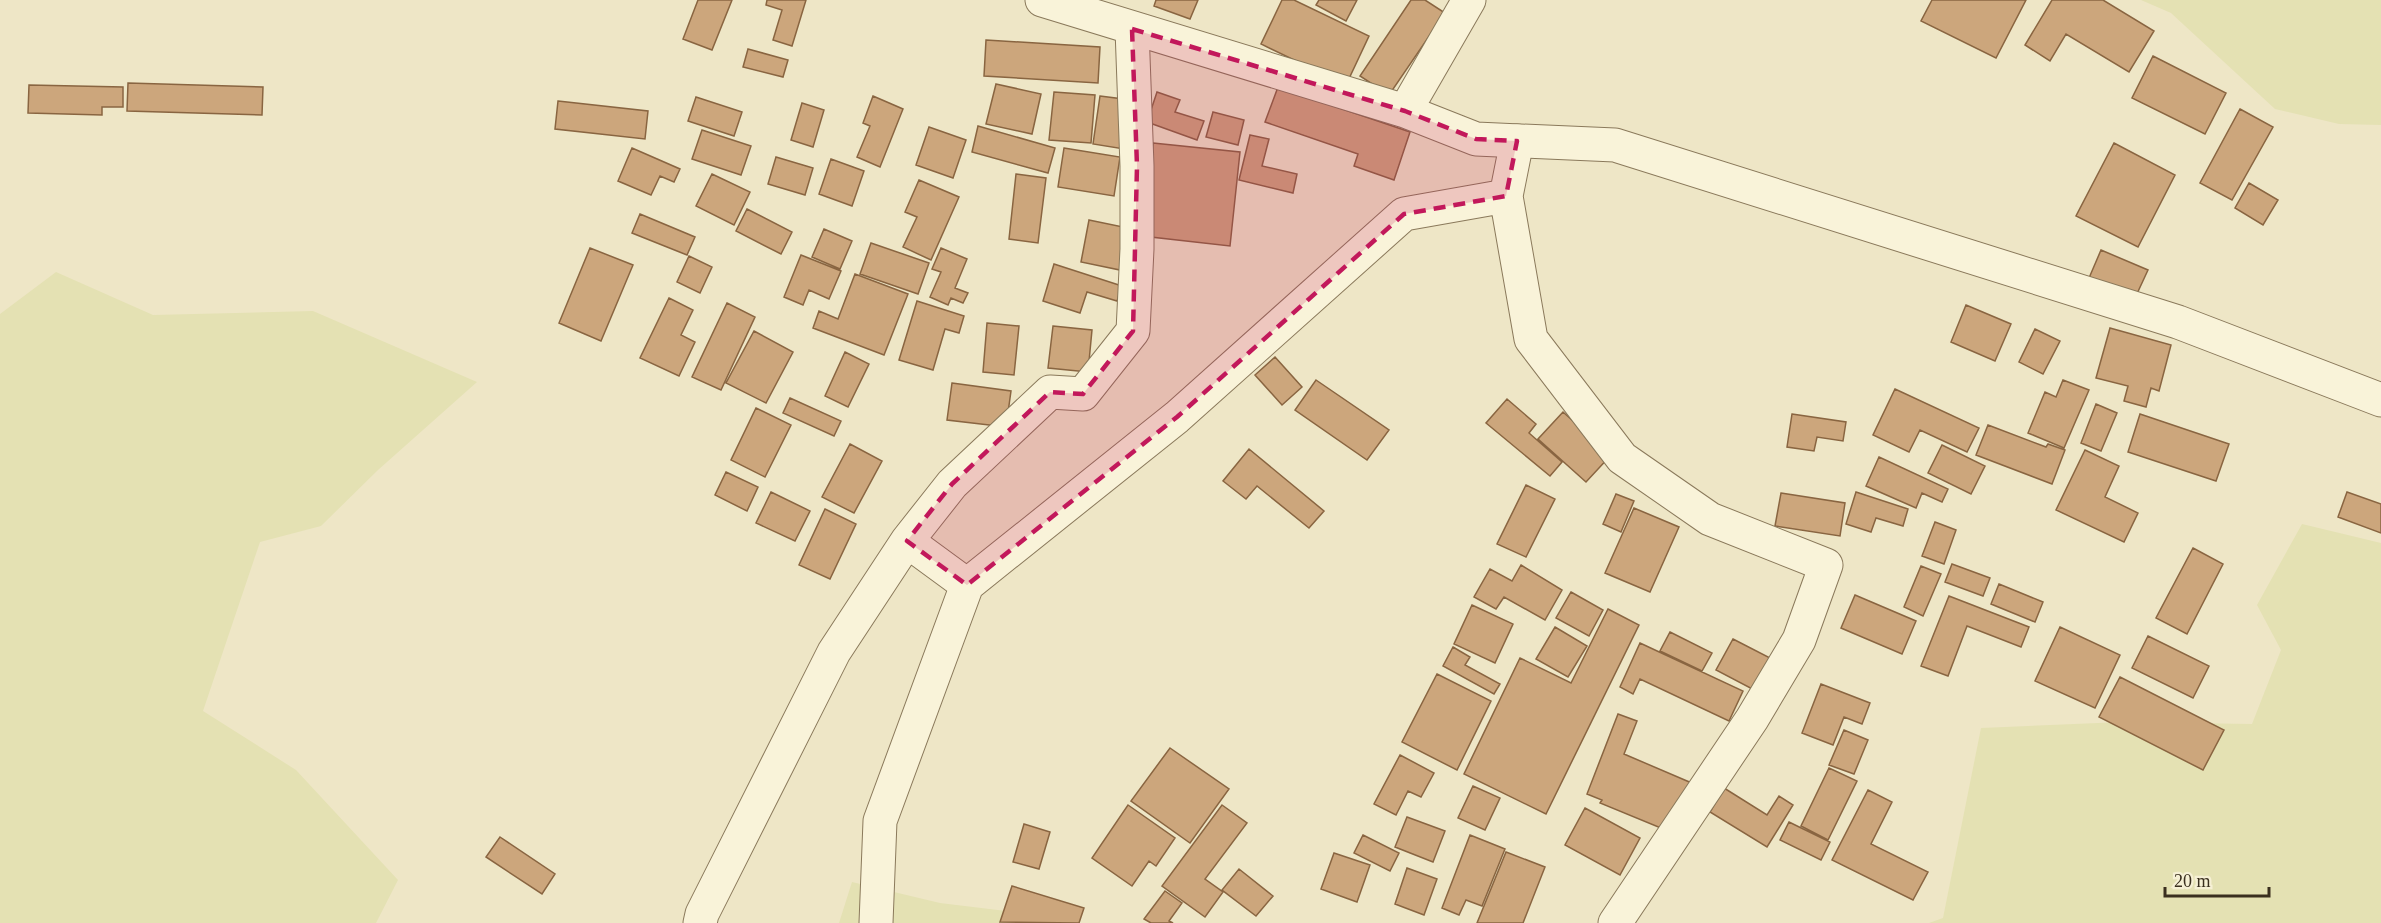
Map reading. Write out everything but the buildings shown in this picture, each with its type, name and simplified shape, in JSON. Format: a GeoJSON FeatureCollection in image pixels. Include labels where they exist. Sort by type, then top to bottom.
{"type":"FeatureCollection","features":[{"type":"Feature","properties":{"kind":"street"},"geometry":{"type":"LineString","coordinates":[[1042,0],[1405,111],[1476,139],[1616,145],[2178,322],[2381,400]]}},
{"type":"Feature","properties":{"kind":"street"},"geometry":{"type":"LineString","coordinates":[[1405,111],[1469,0]]}},
{"type":"Feature","properties":{"kind":"street"},"geometry":{"type":"LineString","coordinates":[[700,923],[834,652],[907,541],[952,483],[1042,399],[1050,392],[1083,394],[1134,331],[1137,166],[1132,29]]}},
{"type":"Feature","properties":{"kind":"street"},"geometry":{"type":"LineString","coordinates":[[1517,141],[1506,196],[1531,339],[1622,459],[1710,519],[1826,566],[1799,640],[1752,719],[1615,923]]}},
{"type":"Feature","properties":{"kind":"street"},"geometry":{"type":"LineString","coordinates":[[876,923],[880,820],[967,585],[1177,417],[1404,214],[1506,196]]}},
{"type":"Feature","properties":{"kind":"street"},"geometry":{"type":"LineString","coordinates":[[907,541],[967,585]]}},
{"type":"Feature","properties":{"kind":"highlighted area"},"geometry":{"type":"Polygon","coordinates":[[[1132,29],[1405,111],[1476,139],[1517,141],[1506,196],[1404,214],[1177,417],[967,585],[907,541],[952,484],[1050,392],[1083,394],[1133,331],[1137,166],[1132,29]]]}},
{"type":"Feature","properties":{"kind":"shaded area"},"geometry":{"type":"Polygon","coordinates":[[[2141,0],[2381,0],[2381,125],[2339,124],[2275,109],[2171,13],[2141,0]]]}},
{"type":"Feature","properties":{"kind":"shaded area"},"geometry":{"type":"Polygon","coordinates":[[[56,272],[153,315],[313,311],[477,382],[378,470],[321,526],[260,542],[203,711],[296,770],[398,880],[376,923],[0,923],[0,314],[56,272]]]}},
{"type":"Feature","properties":{"kind":"shaded area"},"geometry":{"type":"Polygon","coordinates":[[[2302,524],[2381,543],[2381,923],[1929,923],[1943,918],[1981,728],[2122,722],[2252,724],[2281,650],[2257,605],[2302,524]]]}},
{"type":"Feature","properties":{"kind":"shaded area"},"geometry":{"type":"Polygon","coordinates":[[[852,882],[940,903],[1006,911],[1038,923],[839,923],[852,882]]]}}]}
